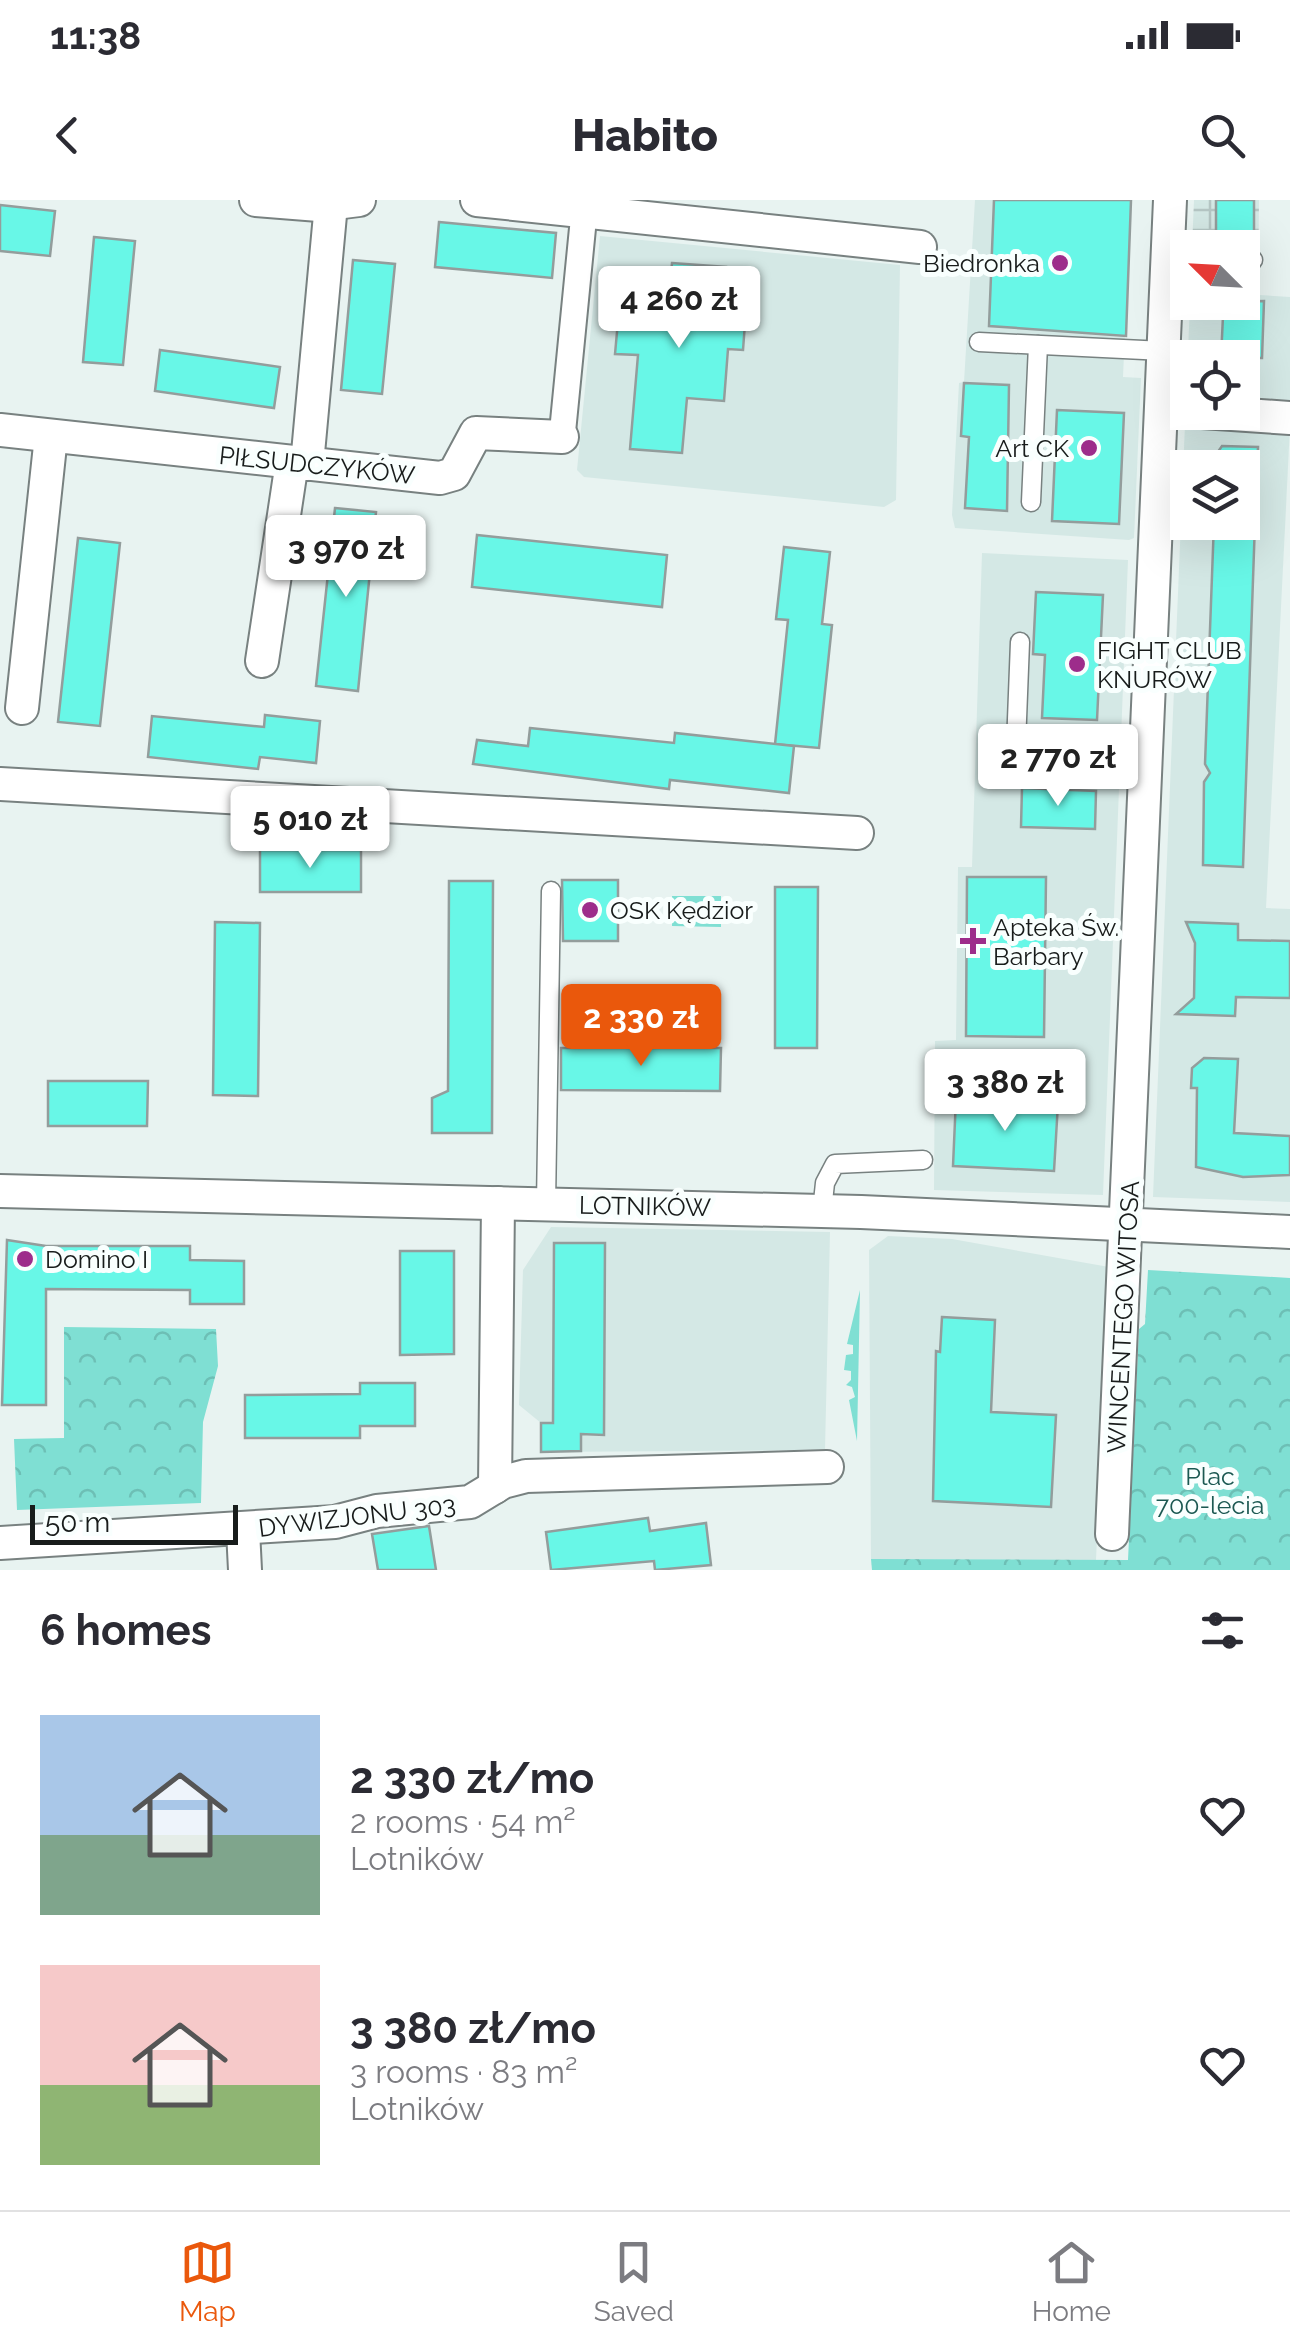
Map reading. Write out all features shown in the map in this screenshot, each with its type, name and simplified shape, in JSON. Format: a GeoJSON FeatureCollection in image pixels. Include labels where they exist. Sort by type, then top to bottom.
{"type":"FeatureCollection","features":[{"type":"Feature","properties":{"kind":"street"},"geometry":{"type":"LineString","coordinates":[[256,200],[345,202],[262,661]]}},
{"type":"Feature","properties":{"kind":"street"},"geometry":{"type":"LineString","coordinates":[[476,200],[585,206],[920,248]]}},
{"type":"Feature","properties":{"kind":"street","name":"WINCENTEGO WITOSA"},"geometry":{"type":"LineString","coordinates":[[1170,200],[1174,230]]}},
{"type":"Feature","properties":{"kind":"street","name":"PIŁSUDCZYKÓW"},"geometry":{"type":"LineString","coordinates":[[0,430],[447,478],[476,433],[562,437],[585,206]]}},
{"type":"Feature","properties":{"kind":"street","name":"WINCENTEGO WITOSA"},"geometry":{"type":"LineString","coordinates":[[1170,311],[1164,351],[1170,387]]}},
{"type":"Feature","properties":{"kind":"street"},"geometry":{"type":"LineString","coordinates":[[1260,416],[1290,418]]}},
{"type":"Feature","properties":{"kind":"street","name":"WINCENTEGO WITOSA"},"geometry":{"type":"LineString","coordinates":[[1112,1534],[1147,751],[1172,430]]}},
{"type":"Feature","properties":{"kind":"street"},"geometry":{"type":"LineString","coordinates":[[22,708],[50,436]]}},
{"type":"Feature","properties":{"kind":"street"},"geometry":{"type":"LineString","coordinates":[[0,784],[857,833]]}},
{"type":"Feature","properties":{"kind":"street","name":"LOTNIKÓW"},"geometry":{"type":"LineString","coordinates":[[0,1191],[822,1211],[1290,1232]]}},
{"type":"Feature","properties":{"kind":"street"},"geometry":{"type":"LineString","coordinates":[[494,1487],[498,1203]]}},
{"type":"Feature","properties":{"kind":"street","name":"DYWIZJONU 303"},"geometry":{"type":"LineString","coordinates":[[0,1543],[243,1530],[470,1502],[494,1487],[526,1476],[827,1467]]}},
{"type":"Feature","properties":{"kind":"street"},"geometry":{"type":"LineString","coordinates":[[243,1530],[246,1570]]}},
{"type":"Feature","properties":{"kind":"lane"},"geometry":{"type":"LineString","coordinates":[[979,342],[1164,351]]}},
{"type":"Feature","properties":{"kind":"lane"},"geometry":{"type":"LineString","coordinates":[[1032,502],[1038,345]]}},
{"type":"Feature","properties":{"kind":"lane"},"geometry":{"type":"LineString","coordinates":[[1020,642],[1016,744],[1147,751]]}},
{"type":"Feature","properties":{"kind":"lane"},"geometry":{"type":"LineString","coordinates":[[546,1204],[551,891]]}},
{"type":"Feature","properties":{"kind":"lane"},"geometry":{"type":"LineString","coordinates":[[822,1211],[825,1184],[835,1164],[923,1160]]}},
{"type":"Feature","properties":{"kind":"shaded area"},"geometry":{"type":"Polygon","coordinates":[[[975,200],[1131,200],[1123,377],[1141,378],[1134,538],[955,528],[952,515],[959,383],[964,382],[975,200]]]}},
{"type":"Feature","properties":{"kind":"shaded area"},"geometry":{"type":"Polygon","coordinates":[[[1194,200],[1259,200],[1259,230],[1193,230],[1194,200]]]}},
{"type":"Feature","properties":{"kind":"shaded area"},"geometry":{"type":"Polygon","coordinates":[[[600,236],[900,265],[896,500],[884,507],[584,477],[577,470],[600,236]]]}},
{"type":"Feature","properties":{"kind":"shaded area"},"geometry":{"type":"Polygon","coordinates":[[[1260,295],[1290,297],[1290,427],[1266,908],[1290,909],[1290,1202],[1153,1197],[1180,540],[1260,540],[1260,450],[1184,450],[1185,430],[1260,430],[1260,340],[1188,340],[1189,320],[1260,320],[1260,295]]]}},
{"type":"Feature","properties":{"kind":"shaded area"},"geometry":{"type":"Polygon","coordinates":[[[982,553],[1128,560],[1103,1195],[934,1190],[935,1041],[956,1040],[958,867],[972,867],[982,553]]]}},
{"type":"Feature","properties":{"kind":"shaded area"},"geometry":{"type":"Polygon","coordinates":[[[551,1227],[830,1232],[825,1450],[541,1452],[541,1423],[519,1405],[523,1270],[551,1227]]]}},
{"type":"Feature","properties":{"kind":"shaded area"},"geometry":{"type":"Polygon","coordinates":[[[888,1236],[952,1239],[1109,1267],[1096,1560],[871,1559],[869,1250],[888,1236]]]}},
{"type":"Feature","properties":{"kind":"green space"},"geometry":{"type":"Polygon","coordinates":[[[672,896],[721,896],[721,927],[672,926],[672,896]]]}},
{"type":"Feature","properties":{"kind":"green space","name":"Plac 700-lecia"},"geometry":{"type":"Polygon","coordinates":[[[1148,1270],[1290,1278],[1290,1570],[872,1570],[871,1559],[1128,1560],[1139,1329],[1145,1324],[1148,1270]]]}},
{"type":"Feature","properties":{"kind":"green space"},"geometry":{"type":"Polygon","coordinates":[[[860,1290],[857,1441],[849,1400],[855,1397],[852,1387],[846,1385],[851,1380],[851,1371],[844,1370],[846,1355],[853,1354],[853,1345],[847,1344],[860,1290]]]}},
{"type":"Feature","properties":{"kind":"green space"},"geometry":{"type":"Polygon","coordinates":[[[64,1327],[216,1329],[218,1366],[203,1422],[201,1503],[17,1510],[14,1439],[64,1438],[64,1327]]]}},
{"type":"Feature","properties":{"kind":"building","name":"Biedronka"},"geometry":{"type":"Polygon","coordinates":[[[994,200],[1131,200],[1126,336],[989,326],[994,200]]]}},
{"type":"Feature","properties":{"kind":"building"},"geometry":{"type":"Polygon","coordinates":[[[1216,200],[1254,200],[1254,230],[1216,230],[1216,200]]]}},
{"type":"Feature","properties":{"kind":"building"},"geometry":{"type":"Polygon","coordinates":[[[0,205],[55,211],[50,256],[0,251],[0,205]]]}},
{"type":"Feature","properties":{"kind":"building"},"geometry":{"type":"Polygon","coordinates":[[[439,222],[556,233],[552,278],[435,267],[439,222]]]}},
{"type":"Feature","properties":{"kind":"building"},"geometry":{"type":"Polygon","coordinates":[[[94,237],[135,241],[123,365],[83,362],[94,237]]]}},
{"type":"Feature","properties":{"kind":"building"},"geometry":{"type":"Polygon","coordinates":[[[353,260],[395,264],[382,394],[341,390],[353,260]]]}},
{"type":"Feature","properties":{"kind":"building"},"geometry":{"type":"Polygon","coordinates":[[[672,263],[726,267],[723,295],[747,296],[743,350],[728,349],[724,401],[687,398],[682,453],[630,449],[638,355],[615,354],[620,299],[668,303],[672,263]]]}},
{"type":"Feature","properties":{"kind":"building"},"geometry":{"type":"Polygon","coordinates":[[[1260,301],[1264,301],[1262,358],[1260,340],[1222,340],[1223,320],[1260,320],[1260,301]]]}},
{"type":"Feature","properties":{"kind":"building"},"geometry":{"type":"Polygon","coordinates":[[[160,350],[280,367],[274,408],[155,391],[160,350]]]}},
{"type":"Feature","properties":{"kind":"building"},"geometry":{"type":"Polygon","coordinates":[[[964,383],[1009,385],[1007,511],[965,508],[969,437],[961,436],[964,383]]]}},
{"type":"Feature","properties":{"kind":"building","name":"Art CK"},"geometry":{"type":"Polygon","coordinates":[[[1057,410],[1124,413],[1119,524],[1052,521],[1057,410]]]}},
{"type":"Feature","properties":{"kind":"building"},"geometry":{"type":"Polygon","coordinates":[[[1222,446],[1258,447],[1258,450],[1219,450],[1222,446]]]}},
{"type":"Feature","properties":{"kind":"building"},"geometry":{"type":"Polygon","coordinates":[[[335,508],[376,512],[358,691],[316,686],[335,508]]]}},
{"type":"Feature","properties":{"kind":"building"},"geometry":{"type":"Polygon","coordinates":[[[477,535],[667,555],[662,607],[472,587],[477,535]]]}},
{"type":"Feature","properties":{"kind":"building"},"geometry":{"type":"Polygon","coordinates":[[[78,538],[120,543],[100,726],[58,722],[78,538]]]}},
{"type":"Feature","properties":{"kind":"building"},"geometry":{"type":"Polygon","coordinates":[[[1213,540],[1254,540],[1243,867],[1203,865],[1204,782],[1210,773],[1205,764],[1213,540]]]}},
{"type":"Feature","properties":{"kind":"building"},"geometry":{"type":"Polygon","coordinates":[[[784,547],[830,552],[822,624],[832,625],[819,748],[775,744],[788,620],[776,619],[784,547]]]}},
{"type":"Feature","properties":{"kind":"building"},"geometry":{"type":"Polygon","coordinates":[[[1036,592],[1103,595],[1097,720],[1042,718],[1045,655],[1033,654],[1036,592]]]}},
{"type":"Feature","properties":{"kind":"building"},"geometry":{"type":"Polygon","coordinates":[[[265,715],[320,721],[316,763],[260,757],[258,769],[148,757],[152,716],[264,727],[265,715]]]}},
{"type":"Feature","properties":{"kind":"building"},"geometry":{"type":"Polygon","coordinates":[[[530,728],[674,743],[675,733],[794,746],[789,793],[670,780],[669,789],[473,764],[477,740],[528,746],[530,728]]]}},
{"type":"Feature","properties":{"kind":"building"},"geometry":{"type":"Polygon","coordinates":[[[1022,788],[1096,791],[1095,829],[1021,827],[1022,788]]]}},
{"type":"Feature","properties":{"kind":"building"},"geometry":{"type":"Polygon","coordinates":[[[260,850],[361,850],[361,892],[260,892],[260,850]]]}},
{"type":"Feature","properties":{"kind":"building"},"geometry":{"type":"Polygon","coordinates":[[[967,877],[1046,877],[1044,1037],[966,1036],[967,877]]]}},
{"type":"Feature","properties":{"kind":"building","name":"OSK Kędzior"},"geometry":{"type":"Polygon","coordinates":[[[562,880],[618,880],[618,941],[563,941],[562,880]]]}},
{"type":"Feature","properties":{"kind":"building"},"geometry":{"type":"Polygon","coordinates":[[[449,881],[493,881],[492,1133],[432,1133],[432,1098],[448,1091],[449,881]]]}},
{"type":"Feature","properties":{"kind":"building"},"geometry":{"type":"Polygon","coordinates":[[[775,887],[818,887],[817,1048],[775,1048],[775,887]]]}},
{"type":"Feature","properties":{"kind":"building"},"geometry":{"type":"Polygon","coordinates":[[[215,922],[260,923],[258,1096],[213,1095],[215,922]]]}},
{"type":"Feature","properties":{"kind":"building"},"geometry":{"type":"Polygon","coordinates":[[[1186,922],[1238,924],[1238,940],[1290,941],[1290,998],[1236,997],[1235,1016],[1176,1014],[1194,998],[1195,943],[1186,922]]]}},
{"type":"Feature","properties":{"kind":"building"},"geometry":{"type":"Polygon","coordinates":[[[561,1048],[721,1048],[720,1091],[561,1090],[561,1048]]]}},
{"type":"Feature","properties":{"kind":"building"},"geometry":{"type":"Polygon","coordinates":[[[1204,1058],[1238,1059],[1234,1133],[1290,1136],[1290,1175],[1243,1177],[1196,1167],[1197,1088],[1191,1088],[1192,1068],[1204,1058]]]}},
{"type":"Feature","properties":{"kind":"building"},"geometry":{"type":"Polygon","coordinates":[[[48,1081],[148,1081],[147,1126],[48,1126],[48,1081]]]}},
{"type":"Feature","properties":{"kind":"building"},"geometry":{"type":"Polygon","coordinates":[[[956,1098],[1058,1103],[1054,1171],[953,1166],[956,1098]]]}},
{"type":"Feature","properties":{"kind":"building"},"geometry":{"type":"Polygon","coordinates":[[[7,1240],[46,1246],[190,1246],[190,1260],[244,1261],[244,1304],[190,1304],[190,1290],[46,1289],[46,1405],[2,1405],[7,1240]]]}},
{"type":"Feature","properties":{"kind":"building"},"geometry":{"type":"Polygon","coordinates":[[[554,1243],[605,1243],[604,1435],[581,1434],[581,1451],[541,1452],[541,1423],[553,1423],[554,1243]]]}},
{"type":"Feature","properties":{"kind":"building"},"geometry":{"type":"Polygon","coordinates":[[[400,1251],[454,1251],[454,1354],[400,1355],[400,1251]]]}},
{"type":"Feature","properties":{"kind":"building"},"geometry":{"type":"Polygon","coordinates":[[[942,1317],[995,1320],[991,1412],[1056,1415],[1051,1507],[933,1501],[936,1351],[940,1352],[942,1317]]]}},
{"type":"Feature","properties":{"kind":"building"},"geometry":{"type":"Polygon","coordinates":[[[360,1383],[415,1383],[415,1426],[360,1426],[360,1438],[245,1438],[245,1395],[360,1394],[360,1383]]]}},
{"type":"Feature","properties":{"kind":"building"},"geometry":{"type":"Polygon","coordinates":[[[648,1518],[650,1531],[706,1523],[711,1565],[655,1570],[654,1561],[551,1570],[546,1532],[648,1518]]]}},
{"type":"Feature","properties":{"kind":"building"},"geometry":{"type":"Polygon","coordinates":[[[429,1526],[436,1570],[378,1570],[372,1534],[429,1526]]]}},
{"type":"Feature","properties":{"kind":"place","name":"Biedronka"},"geometry":{"type":"Point","coordinates":[1060,263]}},
{"type":"Feature","properties":{"kind":"place","name":"Art CK"},"geometry":{"type":"Point","coordinates":[1089,448]}},
{"type":"Feature","properties":{"kind":"place","name":"FIGHT CLUB KNURÓW"},"geometry":{"type":"Point","coordinates":[1077,664]}},
{"type":"Feature","properties":{"kind":"place","name":"OSK Kędzior"},"geometry":{"type":"Point","coordinates":[590,910]}},
{"type":"Feature","properties":{"kind":"place","name":"Apteka Św. Barbary"},"geometry":{"type":"Point","coordinates":[973,941]}},
{"type":"Feature","properties":{"kind":"place","name":"Domino I"},"geometry":{"type":"Point","coordinates":[25,1259]}}]}
